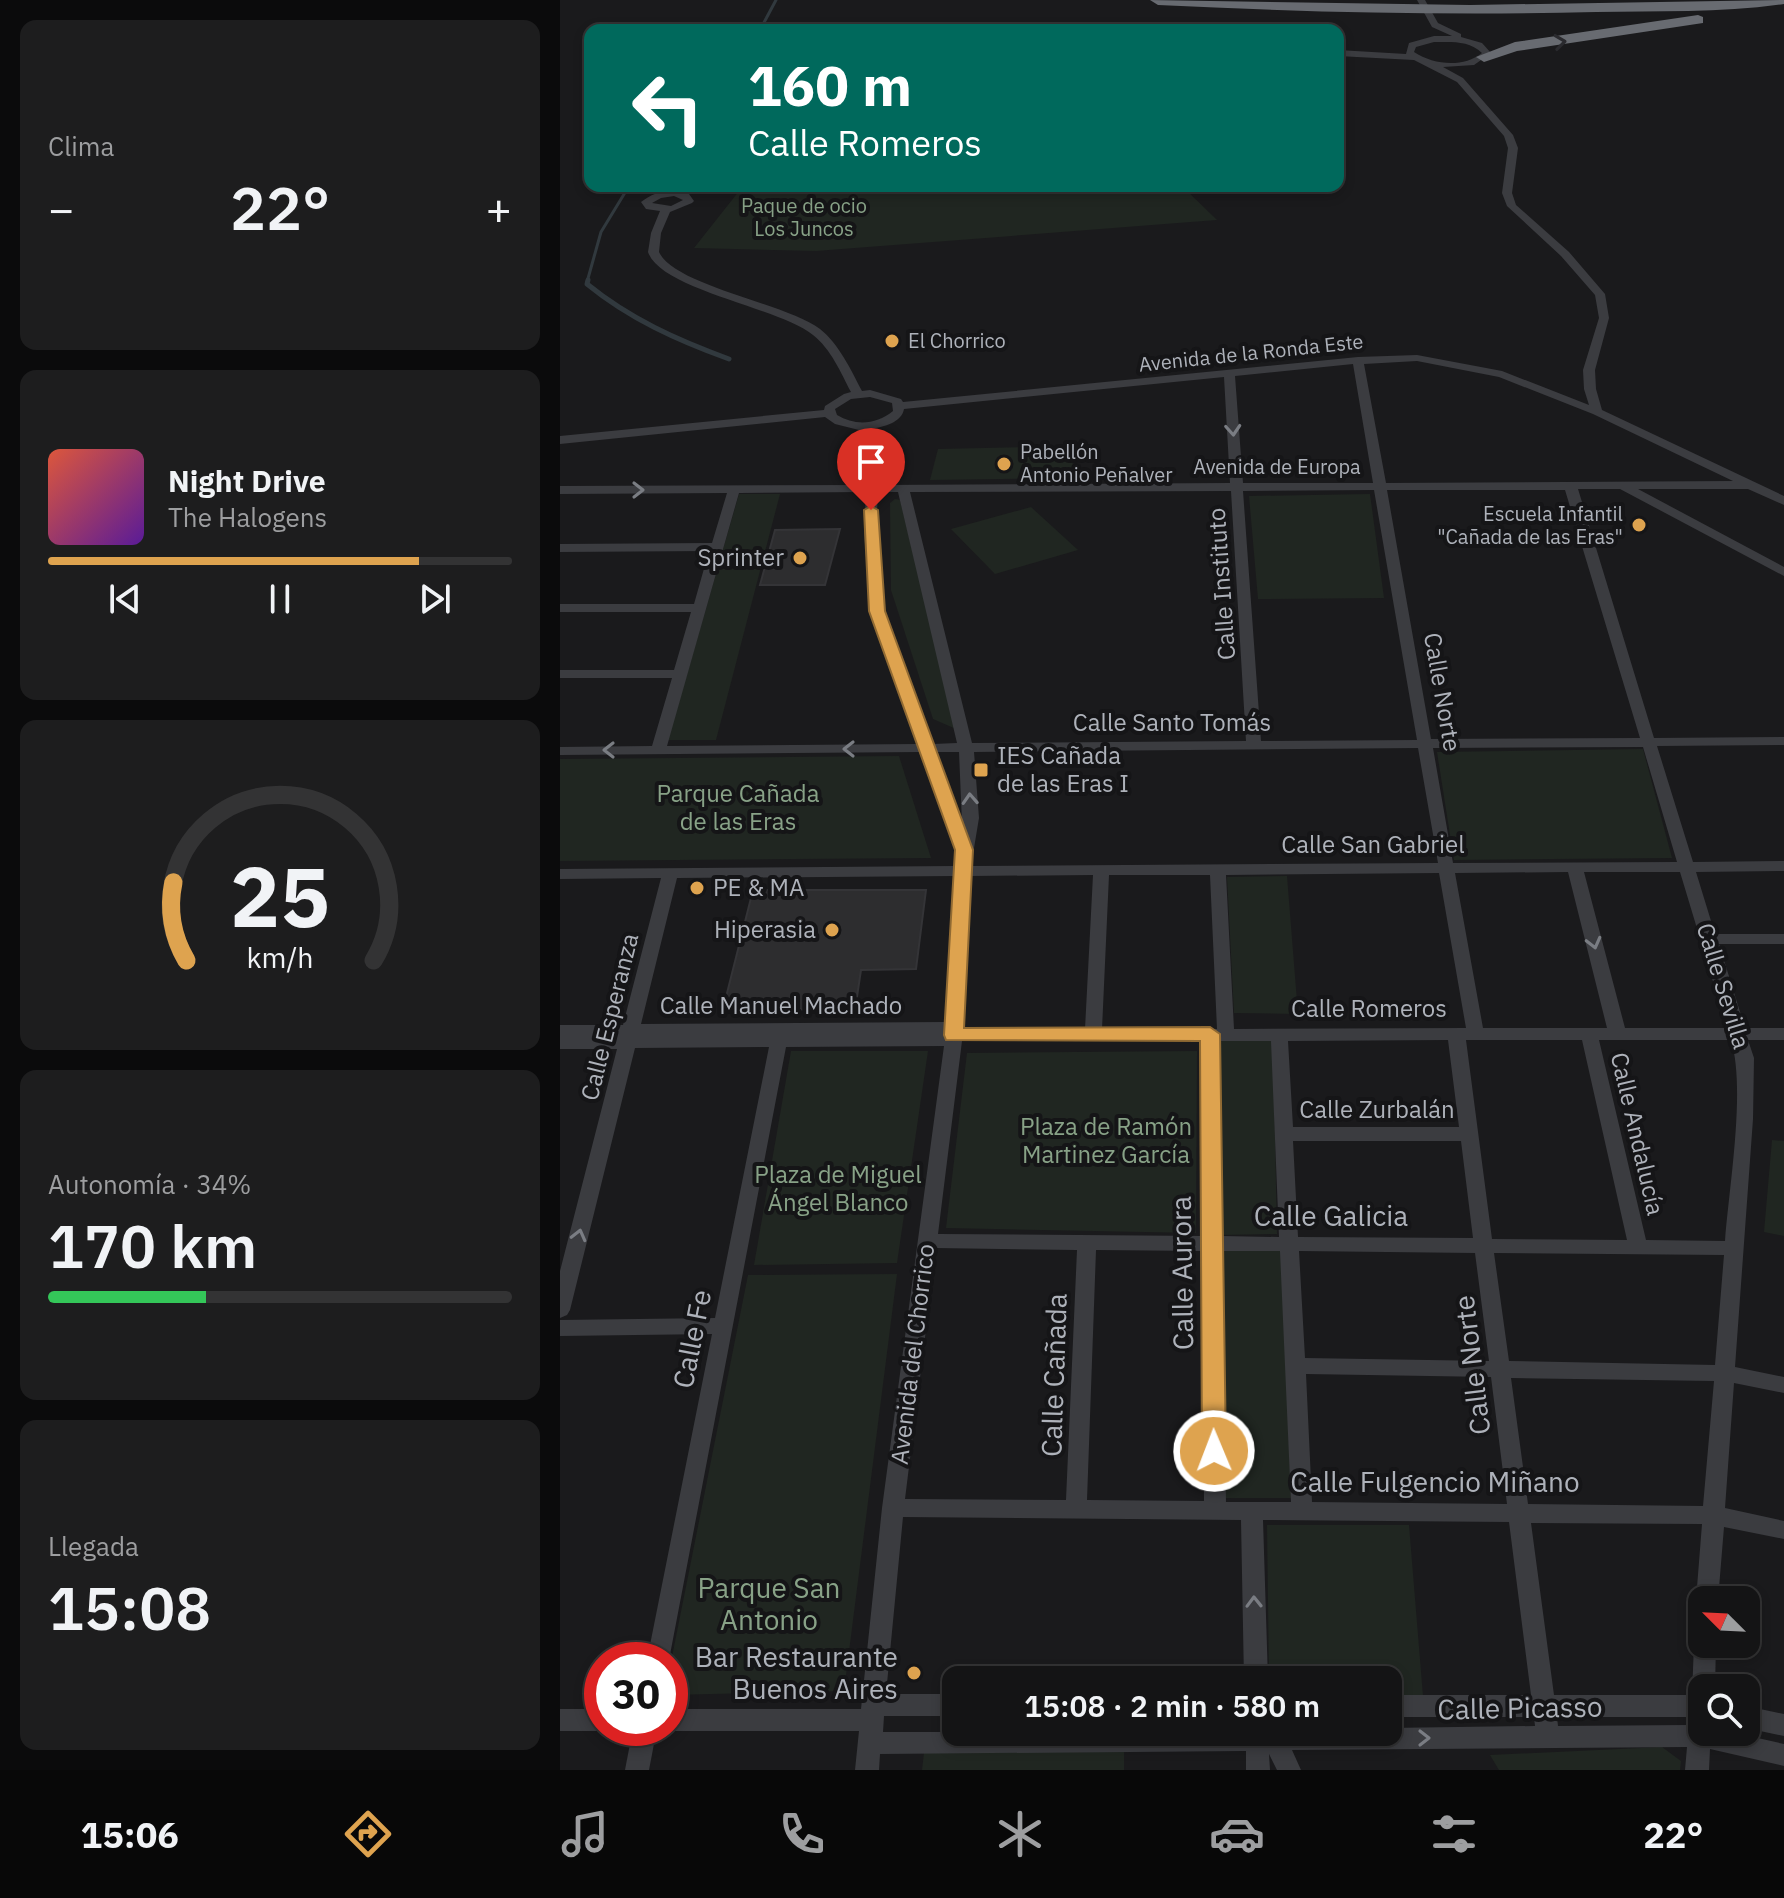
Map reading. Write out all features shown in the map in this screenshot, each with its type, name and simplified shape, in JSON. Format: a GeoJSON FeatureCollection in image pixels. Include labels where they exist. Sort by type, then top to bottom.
{"type":"FeatureCollection","features":[{"type":"Feature","properties":{"kind":"highway"},"geometry":{"type":"LineString","coordinates":[[1158,0],[1419,9],[1609,7],[1781,0]]}},
{"type":"Feature","properties":{"kind":"highway"},"geometry":{"type":"LineString","coordinates":[[1477,60],[1525,46],[1784,6]]}},
{"type":"Feature","properties":{"kind":"street"},"geometry":{"type":"LineString","coordinates":[[1421,0],[1434,24],[1485,49],[1460,80]]}},
{"type":"Feature","properties":{"kind":"street"},"geometry":{"type":"LineString","coordinates":[[1424,40],[1434,24]]}},
{"type":"Feature","properties":{"kind":"street"},"geometry":{"type":"LineString","coordinates":[[1344,53],[1370,52],[1424,40],[1470,41]]}},
{"type":"Feature","properties":{"kind":"street"},"geometry":{"type":"LineString","coordinates":[[1412,45],[1409,49],[1414,57]]}},
{"type":"Feature","properties":{"kind":"street"},"geometry":{"type":"LineString","coordinates":[[1370,52],[1414,57],[1460,80],[1508,135],[1513,148],[1507,193],[1512,206],[1565,254],[1604,305],[1589,370],[1590,389],[1597,412]]}},
{"type":"Feature","properties":{"kind":"street"},"geometry":{"type":"LineString","coordinates":[[1425,61],[1477,60]]}},
{"type":"Feature","properties":{"kind":"street"},"geometry":{"type":"LineString","coordinates":[[669,192],[646,202],[650,207],[666,209],[689,201],[679,192]]}},
{"type":"Feature","properties":{"kind":"street"},"geometry":{"type":"LineString","coordinates":[[666,209],[653,250],[656,258],[682,276],[768,308],[818,332],[858,394]]}},
{"type":"Feature","properties":{"kind":"street","name":"Avenida de la Ronda Este"},"geometry":{"type":"LineString","coordinates":[[900,406],[1358,360],[1417,358],[1476,367],[1597,412],[1784,501]]}},
{"type":"Feature","properties":{"kind":"street","name":"Calle Norte"},"geometry":{"type":"LineString","coordinates":[[1358,360],[1447,868],[1466,1033],[1470,1134],[1548,1737]]}},
{"type":"Feature","properties":{"kind":"street","name":"Calle Instituto"},"geometry":{"type":"LineString","coordinates":[[1229,373],[1254,745]]}},
{"type":"Feature","properties":{"kind":"street"},"geometry":{"type":"LineString","coordinates":[[560,440],[828,413],[844,424],[865,426],[894,417],[900,406],[881,394],[858,394],[833,403],[828,413]]}},
{"type":"Feature","properties":{"kind":"street","name":"Avenida del Chorrico"},"geometry":{"type":"LineString","coordinates":[[865,426],[872,489],[870,531],[877,611],[964,850],[953,1034],[893,1508],[867,1770]]}},
{"type":"Feature","properties":{"kind":"street","name":"Calle Sevilla"},"geometry":{"type":"LineString","coordinates":[[1570,485],[1685,866],[1740,1032],[1745,1058],[1735,1248],[1708,1586]]}},
{"type":"Feature","properties":{"kind":"street"},"geometry":{"type":"LineString","coordinates":[[1621,485],[1784,572]]}},
{"type":"Feature","properties":{"kind":"street","name":"Avenida de Europa"},"geometry":{"type":"LineString","coordinates":[[560,490],[1753,485]]}},
{"type":"Feature","properties":{"kind":"street"},"geometry":{"type":"LineString","coordinates":[[658,750],[734,489]]}},
{"type":"Feature","properties":{"kind":"street"},"geometry":{"type":"LineString","coordinates":[[903,489],[966,748],[971,818],[964,850]]}},
{"type":"Feature","properties":{"kind":"street"},"geometry":{"type":"LineString","coordinates":[[560,548],[717,547]]}},
{"type":"Feature","properties":{"kind":"street"},"geometry":{"type":"LineString","coordinates":[[560,608],[699,608]]}},
{"type":"Feature","properties":{"kind":"street"},"geometry":{"type":"LineString","coordinates":[[560,674],[680,674]]}},
{"type":"Feature","properties":{"kind":"street"},"geometry":{"type":"LineString","coordinates":[[1781,742],[1784,759]]}},
{"type":"Feature","properties":{"kind":"street","name":"Calle Santo Tomás"},"geometry":{"type":"LineString","coordinates":[[560,751],[1781,742]]}},
{"type":"Feature","properties":{"kind":"street","name":"Calle San Gabriel"},"geometry":{"type":"LineString","coordinates":[[560,874],[1784,866]]}},
{"type":"Feature","properties":{"kind":"street"},"geometry":{"type":"LineString","coordinates":[[1575,867],[1617,1032]]}},
{"type":"Feature","properties":{"kind":"street","name":"Calle Aurora"},"geometry":{"type":"LineString","coordinates":[[1215,1510],[1210,1244],[1218,1034],[1218,870]]}},
{"type":"Feature","properties":{"kind":"street"},"geometry":{"type":"LineString","coordinates":[[1093,1034],[1101,871]]}},
{"type":"Feature","properties":{"kind":"street","name":"Calle Esperanza"},"geometry":{"type":"LineString","coordinates":[[560,1310],[670,874]]}},
{"type":"Feature","properties":{"kind":"street"},"geometry":{"type":"LineString","coordinates":[[1709,939],[1784,939]]}},
{"type":"Feature","properties":{"kind":"street","name":"Calle Manuel Machado"},"geometry":{"type":"LineString","coordinates":[[560,1031],[630,1036],[953,1034]]}},
{"type":"Feature","properties":{"kind":"street","name":"Calle Andalucía"},"geometry":{"type":"LineString","coordinates":[[1589,1033],[1638,1246]]}},
{"type":"Feature","properties":{"kind":"street","name":"Calle Romeros"},"geometry":{"type":"LineString","coordinates":[[953,1034],[1784,1034]]}},
{"type":"Feature","properties":{"kind":"street"},"geometry":{"type":"LineString","coordinates":[[1279,1034],[1302,1512]]}},
{"type":"Feature","properties":{"kind":"street","name":"Calle Manuel Machado"},"geometry":{"type":"LineString","coordinates":[[560,1043],[630,1036]]}},
{"type":"Feature","properties":{"kind":"street","name":"Calle Fe"},"geometry":{"type":"LineString","coordinates":[[662,1642],[780,1036]]}},
{"type":"Feature","properties":{"kind":"street","name":"Calle Zurbalán"},"geometry":{"type":"LineString","coordinates":[[1284,1134],[1470,1134]]}},
{"type":"Feature","properties":{"kind":"street","name":"Calle Galicia"},"geometry":{"type":"LineString","coordinates":[[927,1241],[1735,1248]]}},
{"type":"Feature","properties":{"kind":"street","name":"Calle Cañada"},"geometry":{"type":"LineString","coordinates":[[1076,1510],[1087,1242]]}},
{"type":"Feature","properties":{"kind":"street"},"geometry":{"type":"LineString","coordinates":[[560,1328],[725,1326]]}},
{"type":"Feature","properties":{"kind":"street"},"geometry":{"type":"LineString","coordinates":[[1295,1366],[1723,1373],[1784,1385]]}},
{"type":"Feature","properties":{"kind":"street","name":"Calle Fulgencio Miñano"},"geometry":{"type":"LineString","coordinates":[[893,1508],[1712,1515],[1784,1530]]}},
{"type":"Feature","properties":{"kind":"street"},"geometry":{"type":"LineString","coordinates":[[1252,1511],[1256,1666]]}},
{"type":"Feature","properties":{"kind":"street","name":"Calle Picasso"},"geometry":{"type":"LineString","coordinates":[[1402,1706],[1688,1706]]}},
{"type":"Feature","properties":{"kind":"street"},"geometry":{"type":"LineString","coordinates":[[688,1720],[872,1723],[942,1708]]}},
{"type":"Feature","properties":{"kind":"street"},"geometry":{"type":"LineString","coordinates":[[560,1720],[584,1720]]}},
{"type":"Feature","properties":{"kind":"street"},"geometry":{"type":"LineString","coordinates":[[1760,1720],[1784,1725]]}},
{"type":"Feature","properties":{"kind":"street","name":"Calle Picasso"},"geometry":{"type":"LineString","coordinates":[[872,1723],[942,1726]]}},
{"type":"Feature","properties":{"kind":"street","name":"Calle Picasso"},"geometry":{"type":"LineString","coordinates":[[1402,1737],[1688,1736]]}},
{"type":"Feature","properties":{"kind":"street"},"geometry":{"type":"LineString","coordinates":[[637,1770],[642,1746]]}},
{"type":"Feature","properties":{"kind":"street"},"geometry":{"type":"LineString","coordinates":[[1258,1770],[1262,1746]]}},
{"type":"Feature","properties":{"kind":"street"},"geometry":{"type":"LineString","coordinates":[[1270,1746],[1289,1770]]}},
{"type":"Feature","properties":{"kind":"street"},"geometry":{"type":"LineString","coordinates":[[1697,1770],[1699,1746]]}},
{"type":"Feature","properties":{"kind":"street","name":"Calle Picasso"},"geometry":{"type":"LineString","coordinates":[[1744,1746],[1784,1755]]}},
{"type":"Feature","properties":{"kind":"green space","name":"Paque de ocio Los Juncos"},"geometry":{"type":"Polygon","coordinates":[[[738,192],[1188,192],[1217,220],[816,251],[694,248],[738,192]]]}},
{"type":"Feature","properties":{"kind":"green space","name":"Pabellón Antonio Peñalver"},"geometry":{"type":"Polygon","coordinates":[[[1071,446],[1074,478],[930,480],[938,449],[1071,446]]]}},
{"type":"Feature","properties":{"kind":"green space"},"geometry":{"type":"Polygon","coordinates":[[[739,494],[780,494],[716,740],[668,740],[739,494]]]}},
{"type":"Feature","properties":{"kind":"green space"},"geometry":{"type":"Polygon","coordinates":[[[1370,494],[1384,598],[1258,599],[1249,496],[1370,494]]]}},
{"type":"Feature","properties":{"kind":"green space"},"geometry":{"type":"Polygon","coordinates":[[[900,500],[956,729],[933,719],[891,590],[890,503],[900,500]]]}},
{"type":"Feature","properties":{"kind":"green space"},"geometry":{"type":"Polygon","coordinates":[[[1031,507],[1078,550],[995,574],[951,529],[1031,507]]]}},
{"type":"Feature","properties":{"kind":"green space"},"geometry":{"type":"Polygon","coordinates":[[[1643,749],[1672,858],[1454,860],[1437,752],[1643,749]]]}},
{"type":"Feature","properties":{"kind":"green space","name":"Parque Cañada de las Eras"},"geometry":{"type":"Polygon","coordinates":[[[899,756],[931,858],[560,861],[560,759],[899,756]]]}},
{"type":"Feature","properties":{"kind":"green space"},"geometry":{"type":"Polygon","coordinates":[[[1287,876],[1298,1014],[1234,1013],[1227,877],[1287,876]]]}},
{"type":"Feature","properties":{"kind":"green space"},"geometry":{"type":"Polygon","coordinates":[[[1273,1040],[1277,1234],[1221,1235],[1218,1041],[1273,1040]]]}},
{"type":"Feature","properties":{"kind":"green space","name":"Plaza de Miguel Ángel Blanco"},"geometry":{"type":"Polygon","coordinates":[[[791,1051],[928,1051],[897,1263],[754,1265],[791,1051]]]}},
{"type":"Feature","properties":{"kind":"green space","name":"Plaza de Ramón Martinez García"},"geometry":{"type":"Polygon","coordinates":[[[1197,1051],[1196,1233],[946,1228],[967,1053],[1197,1051]]]}},
{"type":"Feature","properties":{"kind":"green space"},"geometry":{"type":"Polygon","coordinates":[[[1772,1140],[1784,1141],[1784,1236],[1764,1232],[1772,1140]]]}},
{"type":"Feature","properties":{"kind":"green space"},"geometry":{"type":"Polygon","coordinates":[[[1220,1249],[1282,1250],[1291,1498],[1223,1498],[1220,1249]]]}},
{"type":"Feature","properties":{"kind":"green space","name":"Parque San Antonio"},"geometry":{"type":"Polygon","coordinates":[[[897,1274],[844,1691],[688,1695],[688,1642],[675,1642],[748,1275],[897,1274]]]}},
{"type":"Feature","properties":{"kind":"green space"},"geometry":{"type":"Polygon","coordinates":[[[1267,1525],[1409,1525],[1423,1696],[1402,1696],[1402,1666],[1269,1666],[1267,1525]]]}},
{"type":"Feature","properties":{"kind":"green space"},"geometry":{"type":"Polygon","coordinates":[[[1662,1747],[1681,1761],[1680,1770],[1499,1770],[1490,1755],[1662,1747]]]}},
{"type":"Feature","properties":{"kind":"green space"},"geometry":{"type":"Polygon","coordinates":[[[1124,1751],[1124,1770],[922,1770],[924,1753],[1124,1751]]]}},
{"type":"Feature","properties":{"kind":"building","name":"Sprinter"},"geometry":{"type":"Polygon","coordinates":[[[840,529],[825,585],[760,585],[775,530],[840,529]]]}},
{"type":"Feature","properties":{"kind":"building","name":"Hiperasia"},"geometry":{"type":"Polygon","coordinates":[[[753,890],[926,890],[916,969],[861,970],[855,1010],[723,1009],[753,890]]]}},
{"type":"Feature","properties":{"kind":"waterway"},"geometry":{"type":"LineString","coordinates":[[763,24],[776,0]]}},
{"type":"Feature","properties":{"kind":"waterway"},"geometry":{"type":"LineString","coordinates":[[587,282],[601,232],[625,192]]}},
{"type":"Feature","properties":{"kind":"waterway"},"geometry":{"type":"LineString","coordinates":[[588,280],[587,284],[637,318],[729,359]]}},
{"type":"Feature","properties":{"kind":"place","name":"El Chorrico"},"geometry":{"type":"Point","coordinates":[892,341]}},
{"type":"Feature","properties":{"kind":"place","name":"Pabellón Antonio Peñalver"},"geometry":{"type":"Point","coordinates":[1004,464]}},
{"type":"Feature","properties":{"kind":"place","name":"Escuela Infantil \"Cañada de las Eras\""},"geometry":{"type":"Point","coordinates":[1639,525]}},
{"type":"Feature","properties":{"kind":"place","name":"Sprinter"},"geometry":{"type":"Point","coordinates":[800,558]}},
{"type":"Feature","properties":{"kind":"place","name":"IES Cañada de las Eras I"},"geometry":{"type":"Point","coordinates":[981,770]}},
{"type":"Feature","properties":{"kind":"place","name":"PE & MA"},"geometry":{"type":"Point","coordinates":[697,888]}},
{"type":"Feature","properties":{"kind":"place","name":"Hiperasia"},"geometry":{"type":"Point","coordinates":[832,930]}},
{"type":"Feature","properties":{"kind":"place","name":"Bar Restaurante Buenos Aires"},"geometry":{"type":"Point","coordinates":[914,1673]}},
{"type":"Feature","properties":{"kind":"route"},"geometry":{"type":"LineString","coordinates":[[871,510],[877,611],[964,850],[953,1035],[1210,1034],[1214,1451]]}}]}
